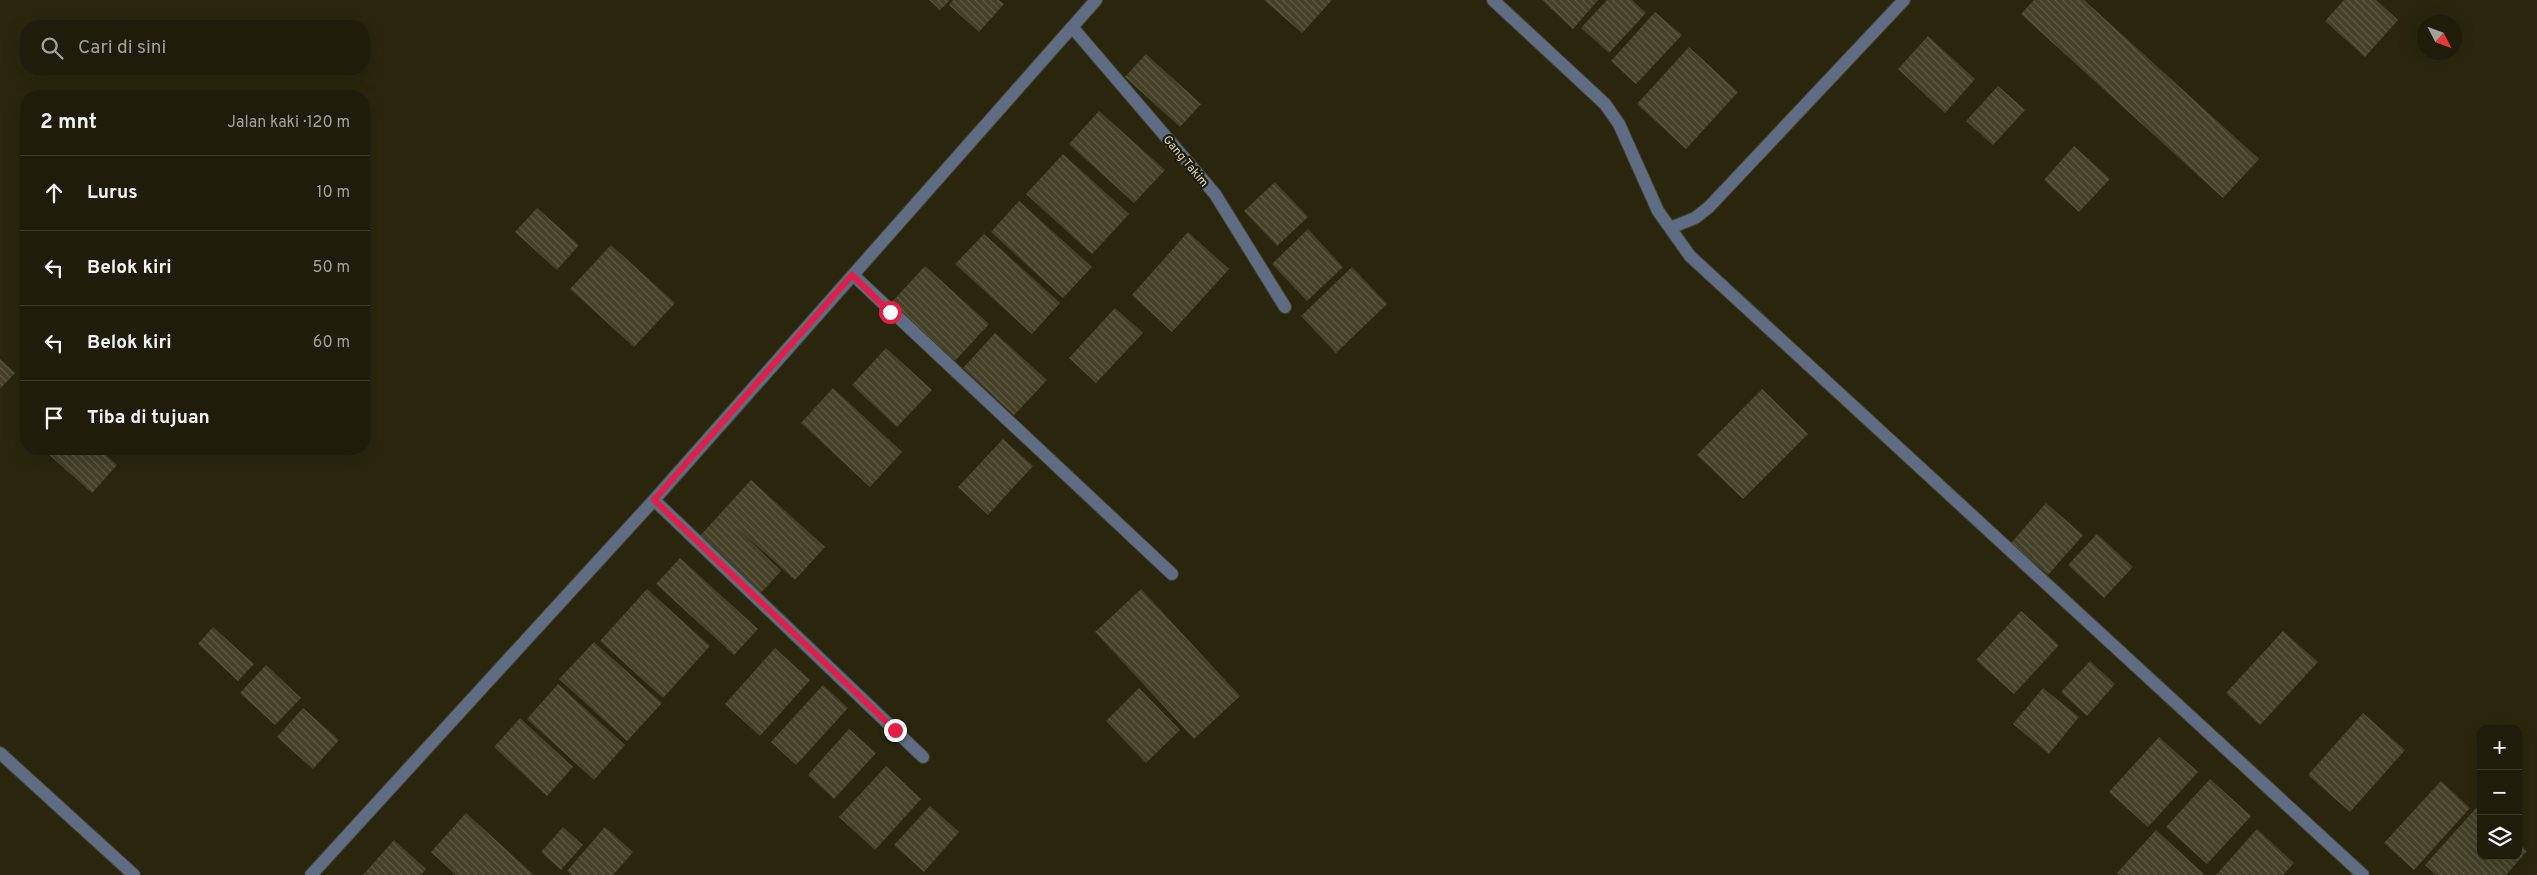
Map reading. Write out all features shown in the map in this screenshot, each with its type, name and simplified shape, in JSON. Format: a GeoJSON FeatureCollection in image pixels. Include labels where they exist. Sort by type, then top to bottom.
{"type":"FeatureCollection","features":[{"type":"Feature","properties":{"kind":"street"},"geometry":{"type":"LineString","coordinates":[[311,875],[654,500],[1096,0]]}},
{"type":"Feature","properties":{"kind":"street"},"geometry":{"type":"LineString","coordinates":[[1493,0],[1605,104],[1618,124],[1658,211],[1690,256],[2363,875]]}},
{"type":"Feature","properties":{"kind":"street"},"geometry":{"type":"LineString","coordinates":[[1670,228],[1696,218],[1709,207],[1904,0]]}},
{"type":"Feature","properties":{"kind":"street","name":"Gang Takim"},"geometry":{"type":"LineString","coordinates":[[1072,27],[1215,194],[1285,307]]}},
{"type":"Feature","properties":{"kind":"street"},"geometry":{"type":"LineString","coordinates":[[852,275],[1172,574]]}},
{"type":"Feature","properties":{"kind":"street"},"geometry":{"type":"LineString","coordinates":[[654,500],[924,758]]}},
{"type":"Feature","properties":{"kind":"street"},"geometry":{"type":"LineString","coordinates":[[0,753],[134,875]]}},
{"type":"Feature","properties":{"kind":"building"},"geometry":{"type":"Polygon","coordinates":[[[929,0],[950,0],[940,10],[929,0]]]}},
{"type":"Feature","properties":{"kind":"building"},"geometry":{"type":"Polygon","coordinates":[[[953,0],[999,0],[1004,4],[979,32],[949,5],[953,0]]]}},
{"type":"Feature","properties":{"kind":"building"},"geometry":{"type":"Polygon","coordinates":[[[1264,0],[1332,0],[1302,33],[1264,0]]]}},
{"type":"Feature","properties":{"kind":"building"},"geometry":{"type":"Polygon","coordinates":[[[1542,0],[1598,0],[1573,29],[1542,0]]]}},
{"type":"Feature","properties":{"kind":"building"},"geometry":{"type":"Polygon","coordinates":[[[1607,0],[1632,0],[1646,13],[1609,53],[1581,28],[1607,0]]]}},
{"type":"Feature","properties":{"kind":"building"},"geometry":{"type":"Polygon","coordinates":[[[2034,0],[2084,0],[2259,159],[2223,198],[2021,14],[2034,0]]]}},
{"type":"Feature","properties":{"kind":"building"},"geometry":{"type":"Polygon","coordinates":[[[2344,0],[2376,0],[2398,20],[2365,57],[2325,21],[2344,0]]]}},
{"type":"Feature","properties":{"kind":"building"},"geometry":{"type":"Polygon","coordinates":[[[1655,12],[1682,35],[1636,84],[1611,61],[1655,12]]]}},
{"type":"Feature","properties":{"kind":"building"},"geometry":{"type":"Polygon","coordinates":[[[1928,36],[1975,79],[1945,113],[1898,69],[1928,36]]]}},
{"type":"Feature","properties":{"kind":"building"},"geometry":{"type":"Polygon","coordinates":[[[1689,47],[1738,92],[1686,149],[1637,104],[1689,47]]]}},
{"type":"Feature","properties":{"kind":"building"},"geometry":{"type":"Polygon","coordinates":[[[1146,54],[1201,104],[1180,127],[1125,77],[1146,54]]]}},
{"type":"Feature","properties":{"kind":"building"},"geometry":{"type":"Polygon","coordinates":[[[1998,86],[2025,110],[1993,145],[1966,121],[1998,86]]]}},
{"type":"Feature","properties":{"kind":"building"},"geometry":{"type":"Polygon","coordinates":[[[1099,111],[1165,170],[1134,203],[1069,144],[1099,111]]]}},
{"type":"Feature","properties":{"kind":"building"},"geometry":{"type":"Polygon","coordinates":[[[2074,146],[2110,179],[2079,212],[2044,180],[2074,146]]]}},
{"type":"Feature","properties":{"kind":"building"},"geometry":{"type":"Polygon","coordinates":[[[1063,154],[1129,214],[1092,254],[1026,194],[1063,154]]]}},
{"type":"Feature","properties":{"kind":"building"},"geometry":{"type":"Polygon","coordinates":[[[1275,182],[1308,217],[1277,246],[1244,211],[1275,182]]]}},
{"type":"Feature","properties":{"kind":"building"},"geometry":{"type":"Polygon","coordinates":[[[1019,201],[1092,267],[1063,298],[991,232],[1019,201]]]}},
{"type":"Feature","properties":{"kind":"building"},"geometry":{"type":"Polygon","coordinates":[[[537,208],[579,245],[557,270],[515,232],[537,208]]]}},
{"type":"Feature","properties":{"kind":"building"},"geometry":{"type":"Polygon","coordinates":[[[1308,229],[1343,267],[1307,301],[1272,264],[1308,229]]]}},
{"type":"Feature","properties":{"kind":"building"},"geometry":{"type":"Polygon","coordinates":[[[1188,232],[1229,269],[1172,332],[1132,295],[1188,232]]]}},
{"type":"Feature","properties":{"kind":"building"},"geometry":{"type":"Polygon","coordinates":[[[984,234],[1060,303],[1032,334],[955,264],[984,234]]]}},
{"type":"Feature","properties":{"kind":"building"},"geometry":{"type":"Polygon","coordinates":[[[611,245],[675,303],[634,347],[570,289],[611,245]]]}},
{"type":"Feature","properties":{"kind":"building"},"geometry":{"type":"Polygon","coordinates":[[[925,266],[989,324],[955,361],[891,303],[925,266]]]}},
{"type":"Feature","properties":{"kind":"building"},"geometry":{"type":"Polygon","coordinates":[[[1352,267],[1387,304],[1336,353],[1301,316],[1352,267]]]}},
{"type":"Feature","properties":{"kind":"building"},"geometry":{"type":"Polygon","coordinates":[[[1115,308],[1143,333],[1096,383],[1069,358],[1115,308]]]}},
{"type":"Feature","properties":{"kind":"building"},"geometry":{"type":"Polygon","coordinates":[[[995,333],[1047,380],[1014,415],[963,368],[995,333]]]}},
{"type":"Feature","properties":{"kind":"building"},"geometry":{"type":"Polygon","coordinates":[[[886,348],[932,390],[897,427],[852,385],[886,348]]]}},
{"type":"Feature","properties":{"kind":"building"},"geometry":{"type":"Polygon","coordinates":[[[0,359],[15,373],[0,389],[0,359]]]}},
{"type":"Feature","properties":{"kind":"building"},"geometry":{"type":"Polygon","coordinates":[[[833,388],[902,452],[870,487],[801,423],[833,388]]]}},
{"type":"Feature","properties":{"kind":"building"},"geometry":{"type":"Polygon","coordinates":[[[1762,389],[1808,434],[1743,499],[1697,455],[1762,389]]]}},
{"type":"Feature","properties":{"kind":"building"},"geometry":{"type":"Polygon","coordinates":[[[1003,439],[1033,466],[988,515],[958,487],[1003,439]]]}},
{"type":"Feature","properties":{"kind":"building"},"geometry":{"type":"Polygon","coordinates":[[[49,455],[106,455],[117,465],[92,493],[49,455]]]}},
{"type":"Feature","properties":{"kind":"building"},"geometry":{"type":"Polygon","coordinates":[[[751,480],[825,547],[795,580],[736,527],[781,571],[758,596],[698,538],[751,480]]]}},
{"type":"Feature","properties":{"kind":"building"},"geometry":{"type":"Polygon","coordinates":[[[2046,503],[2083,535],[2048,575],[2011,543],[2046,503]]]}},
{"type":"Feature","properties":{"kind":"building"},"geometry":{"type":"Polygon","coordinates":[[[2097,534],[2133,567],[2104,598],[2068,565],[2097,534]]]}},
{"type":"Feature","properties":{"kind":"building"},"geometry":{"type":"Polygon","coordinates":[[[680,558],[758,629],[734,655],[656,584],[680,558]]]}},
{"type":"Feature","properties":{"kind":"building"},"geometry":{"type":"Polygon","coordinates":[[[647,589],[710,646],[663,698],[600,641],[647,589]]]}},
{"type":"Feature","properties":{"kind":"building"},"geometry":{"type":"Polygon","coordinates":[[[1141,589],[1240,696],[1194,739],[1095,632],[1141,589]]]}},
{"type":"Feature","properties":{"kind":"building"},"geometry":{"type":"Polygon","coordinates":[[[2021,611],[2059,645],[2014,694],[1976,660],[2021,611]]]}},
{"type":"Feature","properties":{"kind":"building"},"geometry":{"type":"Polygon","coordinates":[[[213,627],[254,664],[238,681],[198,644],[213,627]]]}},
{"type":"Feature","properties":{"kind":"building"},"geometry":{"type":"Polygon","coordinates":[[[2283,631],[2318,662],[2260,725],[2226,693],[2283,631]]]}},
{"type":"Feature","properties":{"kind":"building"},"geometry":{"type":"Polygon","coordinates":[[[594,642],[662,703],[627,741],[559,679],[594,642]]]}},
{"type":"Feature","properties":{"kind":"building"},"geometry":{"type":"Polygon","coordinates":[[[775,648],[810,680],[760,736],[725,704],[775,648]]]}},
{"type":"Feature","properties":{"kind":"building"},"geometry":{"type":"Polygon","coordinates":[[[2090,661],[2115,684],[2087,716],[2061,692],[2090,661]]]}},
{"type":"Feature","properties":{"kind":"building"},"geometry":{"type":"Polygon","coordinates":[[[266,665],[301,698],[275,725],[240,693],[266,665]]]}},
{"type":"Feature","properties":{"kind":"building"},"geometry":{"type":"Polygon","coordinates":[[[558,684],[625,745],[594,780],[527,719],[558,684]]]}},
{"type":"Feature","properties":{"kind":"building"},"geometry":{"type":"Polygon","coordinates":[[[823,685],[848,708],[796,765],[771,742],[823,685]]]}},
{"type":"Feature","properties":{"kind":"building"},"geometry":{"type":"Polygon","coordinates":[[[1139,688],[1180,730],[1146,763],[1106,721],[1139,688]]]}},
{"type":"Feature","properties":{"kind":"building"},"geometry":{"type":"Polygon","coordinates":[[[2043,688],[2079,717],[2049,754],[2013,724],[2043,688]]]}},
{"type":"Feature","properties":{"kind":"building"},"geometry":{"type":"Polygon","coordinates":[[[303,708],[339,740],[313,769],[277,737],[303,708]]]}},
{"type":"Feature","properties":{"kind":"building"},"geometry":{"type":"Polygon","coordinates":[[[2363,713],[2405,750],[2350,812],[2308,775],[2363,713]]]}},
{"type":"Feature","properties":{"kind":"building"},"geometry":{"type":"Polygon","coordinates":[[[520,718],[573,767],[547,796],[494,747],[520,718]]]}},
{"type":"Feature","properties":{"kind":"building"},"geometry":{"type":"Polygon","coordinates":[[[849,729],[876,753],[834,799],[808,775],[849,729]]]}},
{"type":"Feature","properties":{"kind":"building"},"geometry":{"type":"Polygon","coordinates":[[[2159,737],[2198,772],[2148,827],[2109,792],[2159,737]]]}},
{"type":"Feature","properties":{"kind":"building"},"geometry":{"type":"Polygon","coordinates":[[[886,766],[921,799],[875,850],[839,817],[886,766]]]}},
{"type":"Feature","properties":{"kind":"building"},"geometry":{"type":"Polygon","coordinates":[[[2210,779],[2251,816],[2207,864],[2166,827],[2210,779]]]}},
{"type":"Feature","properties":{"kind":"building"},"geometry":{"type":"Polygon","coordinates":[[[2441,781],[2470,808],[2414,870],[2384,843],[2441,781]]]}},
{"type":"Feature","properties":{"kind":"building"},"geometry":{"type":"Polygon","coordinates":[[[930,806],[959,832],[924,872],[894,845],[930,806]]]}},
{"type":"Feature","properties":{"kind":"building"},"geometry":{"type":"Polygon","coordinates":[[[2477,807],[2477,860],[2519,860],[2506,875],[2436,875],[2425,865],[2477,807]]]}},
{"type":"Feature","properties":{"kind":"building"},"geometry":{"type":"Polygon","coordinates":[[[466,813],[534,875],[456,875],[431,852],[466,813]]]}},
{"type":"Feature","properties":{"kind":"building"},"geometry":{"type":"Polygon","coordinates":[[[563,827],[583,845],[561,870],[541,852],[563,827]]]}},
{"type":"Feature","properties":{"kind":"building"},"geometry":{"type":"Polygon","coordinates":[[[605,827],[633,852],[613,875],[572,875],[567,871],[605,827]]]}},
{"type":"Feature","properties":{"kind":"building"},"geometry":{"type":"Polygon","coordinates":[[[2257,829],[2294,863],[2283,875],[2216,875],[2257,829]]]}},
{"type":"Feature","properties":{"kind":"building"},"geometry":{"type":"Polygon","coordinates":[[[2156,830],[2205,875],[2120,875],[2117,873],[2156,830]]]}},
{"type":"Feature","properties":{"kind":"building"},"geometry":{"type":"Polygon","coordinates":[[[394,840],[426,869],[421,875],[363,875],[394,840]]]}},
{"type":"Feature","properties":{"kind":"building"},"geometry":{"type":"Polygon","coordinates":[[[2522,847],[2527,851],[2522,857],[2522,847]]]}},
{"type":"Feature","properties":{"kind":"route"},"geometry":{"type":"LineString","coordinates":[[890,312],[852,275],[654,500],[895,730]]}}]}
